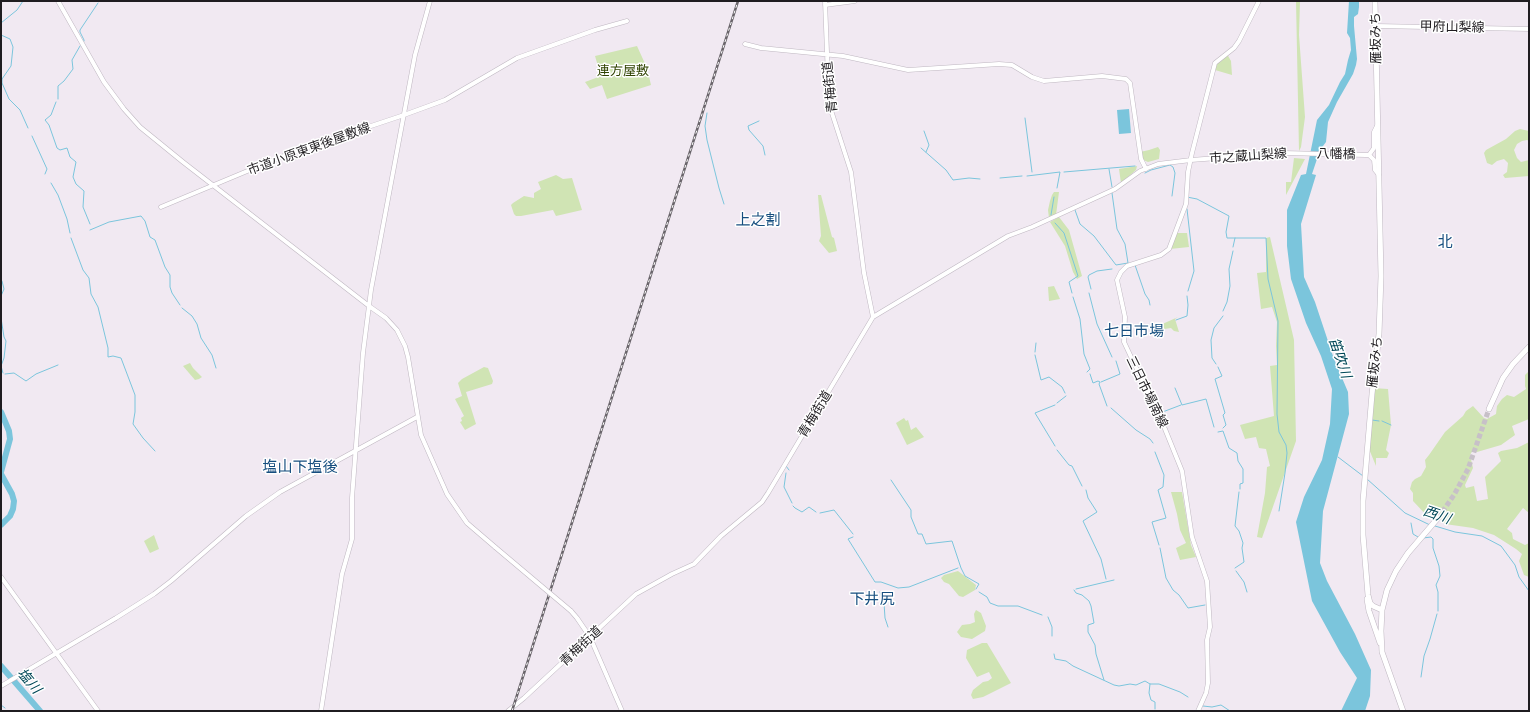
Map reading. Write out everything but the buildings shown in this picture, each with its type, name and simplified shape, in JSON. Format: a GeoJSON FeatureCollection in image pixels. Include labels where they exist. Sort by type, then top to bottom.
{"type":"FeatureCollection","features":[{"type":"Feature","properties":{"kind":"highway","name":"雁坂みち"},"geometry":{"type":"LineString","coordinates":[[1375,1],[1381,276],[1379,334],[1363,501],[1363,528],[1368,595],[1367,601],[1382,652]]}},
{"type":"Feature","properties":{"kind":"highway"},"geometry":{"type":"LineString","coordinates":[[1489,409],[1503,378],[1528,348]]}},
{"type":"Feature","properties":{"kind":"highway"},"geometry":{"type":"LineString","coordinates":[[1403,711],[1382,652],[1382,610],[1391,580],[1408,553],[1438,518]]}},
{"type":"Feature","properties":{"kind":"highway"},"geometry":{"type":"LineString","coordinates":[[1368,595],[1370,603],[1382,610]]}},
{"type":"Feature","properties":{"kind":"street"},"geometry":{"type":"LineString","coordinates":[[58,1],[104,82],[124,109],[153,138],[386,318],[393,325],[403,342],[408,357],[421,435],[447,494],[454,506],[467,522],[577,618],[590,637],[622,711]]}},
{"type":"Feature","properties":{"kind":"street"},"geometry":{"type":"LineString","coordinates":[[321,711],[342,574],[352,539],[352,498],[363,353],[369,306],[415,55],[430,1]]}},
{"type":"Feature","properties":{"kind":"street"},"geometry":{"type":"LineString","coordinates":[[825,3],[855,1]]}},
{"type":"Feature","properties":{"kind":"street","name":"三日市場南線"},"geometry":{"type":"LineString","coordinates":[[1198,711],[1206,693],[1208,683],[1207,640],[1210,627],[1207,581],[1192,537],[1182,471],[1165,429],[1124,342],[1125,317],[1117,280],[1121,272],[1127,266],[1161,255],[1169,249],[1186,204],[1191,160],[1207,89],[1215,63],[1234,48],[1239,41],[1259,1]]}},
{"type":"Feature","properties":{"kind":"street","name":"青梅街道"},"geometry":{"type":"LineString","coordinates":[[508,711],[636,594],[672,574],[694,564],[721,536],[762,502],[874,317],[864,273],[851,172],[829,104],[825,3]]}},
{"type":"Feature","properties":{"kind":"street","name":"市道小原東東後屋敷線"},"geometry":{"type":"LineString","coordinates":[[161,207],[293,152],[445,100],[517,58],[588,32],[627,21]]}},
{"type":"Feature","properties":{"kind":"street","name":"甲府山梨線"},"geometry":{"type":"LineString","coordinates":[[1376,26],[1529,29]]}},
{"type":"Feature","properties":{"kind":"street"},"geometry":{"type":"LineString","coordinates":[[745,44],[761,48],[843,56],[908,70],[999,64],[1012,65],[1032,77],[1044,81],[1102,76],[1126,79],[1130,83],[1131,87],[1140,159],[1146,169]]}},
{"type":"Feature","properties":{"kind":"street"},"geometry":{"type":"LineString","coordinates":[[1378,122],[1374,132],[1373,150],[1367,155],[1374,160],[1376,172],[1380,176]]}},
{"type":"Feature","properties":{"kind":"street","name":"市之蔵山梨線"},"geometry":{"type":"LineString","coordinates":[[874,317],[1008,236],[1032,227],[1114,189],[1146,169],[1158,164],[1283,153],[1305,153]]}},
{"type":"Feature","properties":{"kind":"street","name":"八幡橋"},"geometry":{"type":"LineString","coordinates":[[1305,153],[1367,155]]}},
{"type":"Feature","properties":{"kind":"street"},"geometry":{"type":"LineString","coordinates":[[1,686],[154,594],[246,516],[270,498],[298,480],[417,417]]}},
{"type":"Feature","properties":{"kind":"street"},"geometry":{"type":"LineString","coordinates":[[1,577],[98,711]]}},
{"type":"Feature","properties":{"kind":"green space"},"geometry":{"type":"Polygon","coordinates":[[[1296,1],[1300,1],[1299,35],[1305,117],[1301,147],[1299,151],[1296,1]]]}},
{"type":"Feature","properties":{"kind":"green space","name":"連方屋敷"},"geometry":{"type":"Polygon","coordinates":[[[637,46],[647,68],[651,85],[607,99],[602,85],[590,89],[585,82],[601,76],[595,56],[637,46]]]}},
{"type":"Feature","properties":{"kind":"green space"},"geometry":{"type":"Polygon","coordinates":[[[1227,54],[1231,61],[1232,75],[1215,70],[1215,63],[1227,54]]]}},
{"type":"Feature","properties":{"kind":"green space"},"geometry":{"type":"Polygon","coordinates":[[[1520,129],[1529,131],[1529,141],[1522,141],[1517,144],[1514,150],[1517,158],[1521,162],[1529,160],[1529,176],[1505,178],[1503,175],[1507,172],[1508,163],[1504,159],[1497,161],[1492,165],[1487,163],[1484,153],[1486,150],[1520,129]]]}},
{"type":"Feature","properties":{"kind":"green space"},"geometry":{"type":"Polygon","coordinates":[[[1158,147],[1160,150],[1159,159],[1148,162],[1141,159],[1140,152],[1158,147]]]}},
{"type":"Feature","properties":{"kind":"green space"},"geometry":{"type":"Polygon","coordinates":[[[1294,158],[1305,159],[1286,195],[1286,182],[1291,182],[1294,158]]]}},
{"type":"Feature","properties":{"kind":"green space"},"geometry":{"type":"Polygon","coordinates":[[[1137,166],[1136,170],[1121,183],[1119,169],[1137,166]]]}},
{"type":"Feature","properties":{"kind":"green space"},"geometry":{"type":"Polygon","coordinates":[[[556,175],[563,179],[572,178],[582,210],[556,216],[553,210],[521,216],[516,216],[514,214],[511,205],[513,203],[524,196],[534,198],[534,193],[541,189],[538,182],[556,175]]]}},
{"type":"Feature","properties":{"kind":"green space"},"geometry":{"type":"Polygon","coordinates":[[[1054,192],[1059,192],[1056,215],[1049,218],[1048,210],[1054,192]]]}},
{"type":"Feature","properties":{"kind":"green space"},"geometry":{"type":"Polygon","coordinates":[[[818,195],[821,195],[837,251],[829,253],[819,241],[821,236],[818,195]]]}},
{"type":"Feature","properties":{"kind":"green space"},"geometry":{"type":"Polygon","coordinates":[[[1059,217],[1069,230],[1082,276],[1077,279],[1073,272],[1065,246],[1050,222],[1059,217]]]}},
{"type":"Feature","properties":{"kind":"green space"},"geometry":{"type":"Polygon","coordinates":[[[1177,233],[1187,233],[1189,247],[1170,249],[1177,233]]]}},
{"type":"Feature","properties":{"kind":"green space"},"geometry":{"type":"Polygon","coordinates":[[[1270,237],[1294,340],[1296,441],[1262,538],[1257,537],[1265,493],[1267,467],[1270,466],[1266,449],[1259,448],[1256,437],[1245,439],[1240,425],[1274,416],[1270,366],[1277,365],[1277,322],[1272,307],[1261,309],[1257,273],[1266,272],[1266,238],[1270,237]]]}},
{"type":"Feature","properties":{"kind":"green space"},"geometry":{"type":"Polygon","coordinates":[[[1054,286],[1060,299],[1049,301],[1048,287],[1054,286]]]}},
{"type":"Feature","properties":{"kind":"green space"},"geometry":{"type":"Polygon","coordinates":[[[1178,317],[1175,319],[1179,332],[1174,331],[1171,328],[1158,330],[1158,326],[1178,317]]]}},
{"type":"Feature","properties":{"kind":"green space"},"geometry":{"type":"Polygon","coordinates":[[[190,363],[202,377],[195,380],[183,366],[190,363]]]}},
{"type":"Feature","properties":{"kind":"green space"},"geometry":{"type":"Polygon","coordinates":[[[484,367],[488,368],[493,381],[492,384],[466,392],[476,424],[465,430],[460,422],[462,421],[461,418],[464,416],[455,399],[462,396],[458,383],[462,379],[484,367]]]}},
{"type":"Feature","properties":{"kind":"green space"},"geometry":{"type":"Polygon","coordinates":[[[1529,371],[1529,419],[1512,426],[1515,435],[1501,445],[1477,452],[1473,450],[1470,455],[1473,468],[1465,485],[1466,488],[1474,486],[1477,501],[1488,499],[1485,477],[1501,461],[1498,453],[1517,448],[1529,442],[1529,513],[1523,508],[1507,529],[1512,533],[1513,539],[1525,545],[1529,543],[1529,577],[1524,575],[1519,561],[1522,554],[1516,549],[1494,535],[1473,528],[1445,524],[1437,515],[1429,518],[1413,501],[1413,493],[1410,489],[1412,482],[1421,476],[1426,467],[1425,460],[1445,432],[1463,416],[1466,411],[1473,406],[1484,418],[1487,419],[1496,414],[1497,406],[1502,399],[1507,395],[1514,397],[1526,389],[1525,375],[1529,371]]]}},
{"type":"Feature","properties":{"kind":"green space"},"geometry":{"type":"Polygon","coordinates":[[[1373,388],[1388,389],[1391,425],[1386,450],[1389,453],[1387,458],[1376,458],[1376,466],[1369,449],[1373,388]]]}},
{"type":"Feature","properties":{"kind":"green space"},"geometry":{"type":"Polygon","coordinates":[[[904,418],[906,421],[908,420],[911,430],[916,427],[924,437],[907,445],[896,423],[904,418]]]}},
{"type":"Feature","properties":{"kind":"green space"},"geometry":{"type":"Polygon","coordinates":[[[1171,492],[1182,492],[1191,545],[1196,557],[1180,560],[1176,548],[1186,543],[1180,530],[1171,492]]]}},
{"type":"Feature","properties":{"kind":"green space"},"geometry":{"type":"Polygon","coordinates":[[[154,535],[159,549],[150,553],[144,541],[154,535]]]}},
{"type":"Feature","properties":{"kind":"green space"},"geometry":{"type":"Polygon","coordinates":[[[958,571],[976,585],[975,590],[963,597],[959,596],[949,584],[944,582],[941,578],[944,575],[958,571]]]}},
{"type":"Feature","properties":{"kind":"green space"},"geometry":{"type":"Polygon","coordinates":[[[976,610],[981,613],[986,626],[985,631],[972,639],[961,637],[957,632],[962,625],[975,622],[974,614],[976,610]]]}},
{"type":"Feature","properties":{"kind":"green space"},"geometry":{"type":"Polygon","coordinates":[[[982,643],[987,643],[1011,683],[983,697],[973,699],[971,695],[973,690],[983,682],[992,678],[989,672],[977,677],[966,658],[967,650],[982,643]]]}},
{"type":"Feature","properties":{"kind":"water"},"geometry":{"type":"Polygon","coordinates":[[[1349,1],[1359,1],[1358,14],[1354,17],[1357,59],[1356,65],[1353,74],[1337,102],[1328,122],[1326,142],[1320,150],[1312,174],[1316,175],[1301,224],[1304,277],[1315,302],[1334,359],[1348,392],[1349,414],[1323,511],[1320,563],[1327,581],[1355,634],[1371,670],[1370,696],[1365,711],[1341,711],[1357,678],[1340,652],[1312,601],[1296,522],[1304,497],[1322,460],[1330,424],[1332,389],[1321,356],[1306,323],[1291,279],[1287,246],[1287,210],[1301,175],[1306,174],[1317,120],[1329,105],[1345,74],[1351,50],[1350,38],[1347,33],[1349,1]]]}},
{"type":"Feature","properties":{"kind":"water"},"geometry":{"type":"Polygon","coordinates":[[[1129,109],[1131,133],[1119,134],[1117,110],[1129,109]]]}},
{"type":"Feature","properties":{"kind":"waterway"},"geometry":{"type":"LineString","coordinates":[[1,23],[17,10],[23,1]]}},
{"type":"Feature","properties":{"kind":"waterway"},"geometry":{"type":"LineString","coordinates":[[84,41],[80,30],[98,3]]}},
{"type":"Feature","properties":{"kind":"waterway"},"geometry":{"type":"LineString","coordinates":[[1,35],[10,39],[13,47],[11,66],[2,79],[2,83],[9,99],[20,110],[28,128]]}},
{"type":"Feature","properties":{"kind":"waterway"},"geometry":{"type":"LineString","coordinates":[[58,99],[58,86],[73,69],[72,60],[80,46]]}},
{"type":"Feature","properties":{"kind":"waterway"},"geometry":{"type":"LineString","coordinates":[[56,102],[51,115],[45,120],[49,125],[57,148],[60,150],[67,148],[70,157],[76,162],[73,177],[76,184],[84,191],[83,207],[90,224]]}},
{"type":"Feature","properties":{"kind":"waterway"},"geometry":{"type":"LineString","coordinates":[[707,113],[705,126],[707,140],[724,204]]}},
{"type":"Feature","properties":{"kind":"waterway"},"geometry":{"type":"LineString","coordinates":[[1025,118],[1032,172]]}},
{"type":"Feature","properties":{"kind":"waterway"},"geometry":{"type":"LineString","coordinates":[[759,121],[748,126],[749,130],[763,146],[765,155]]}},
{"type":"Feature","properties":{"kind":"waterway"},"geometry":{"type":"LineString","coordinates":[[924,131],[929,145],[926,152]]}},
{"type":"Feature","properties":{"kind":"waterway"},"geometry":{"type":"LineString","coordinates":[[32,136],[47,169],[45,174]]}},
{"type":"Feature","properties":{"kind":"waterway"},"geometry":{"type":"LineString","coordinates":[[921,148],[946,170],[953,180],[969,178],[980,179]]}},
{"type":"Feature","properties":{"kind":"waterway"},"geometry":{"type":"LineString","coordinates":[[1145,173],[1170,165],[1173,167],[1175,173],[1172,196]]}},
{"type":"Feature","properties":{"kind":"waterway"},"geometry":{"type":"LineString","coordinates":[[1064,172],[1135,166]]}},
{"type":"Feature","properties":{"kind":"waterway"},"geometry":{"type":"LineString","coordinates":[[1109,169],[1112,187]]}},
{"type":"Feature","properties":{"kind":"waterway"},"geometry":{"type":"LineString","coordinates":[[1027,176],[1060,172],[1057,188]]}},
{"type":"Feature","properties":{"kind":"waterway"},"geometry":{"type":"LineString","coordinates":[[1000,178],[1022,176]]}},
{"type":"Feature","properties":{"kind":"waterway"},"geometry":{"type":"LineString","coordinates":[[51,183],[58,195],[67,219],[70,233]]}},
{"type":"Feature","properties":{"kind":"waterway"},"geometry":{"type":"LineString","coordinates":[[1075,210],[1080,224],[1094,236],[1116,265],[1128,263],[1125,244],[1117,229],[1112,193]]}},
{"type":"Feature","properties":{"kind":"waterway"},"geometry":{"type":"LineString","coordinates":[[1051,215],[1054,197]]}},
{"type":"Feature","properties":{"kind":"waterway"},"geometry":{"type":"LineString","coordinates":[[1187,197],[1197,199],[1229,216],[1226,232],[1227,238],[1266,238],[1268,279],[1278,321],[1277,414],[1279,432],[1286,445],[1287,453],[1279,511]]}},
{"type":"Feature","properties":{"kind":"waterway"},"geometry":{"type":"LineString","coordinates":[[1187,209],[1194,271],[1188,291]]}},
{"type":"Feature","properties":{"kind":"waterway"},"geometry":{"type":"LineString","coordinates":[[90,230],[109,222],[141,216],[145,221],[150,237],[155,240],[165,267],[170,275],[170,287],[172,293],[180,305]]}},
{"type":"Feature","properties":{"kind":"waterway"},"geometry":{"type":"LineString","coordinates":[[1055,223],[1064,233],[1078,276],[1069,282],[1072,293]]}},
{"type":"Feature","properties":{"kind":"waterway"},"geometry":{"type":"LineString","coordinates":[[71,238],[83,270],[89,278],[91,294],[98,307],[108,348],[108,357],[113,356],[121,358],[135,395],[133,424],[155,451]]}},
{"type":"Feature","properties":{"kind":"waterway"},"geometry":{"type":"LineString","coordinates":[[1233,247],[1235,238]]}},
{"type":"Feature","properties":{"kind":"waterway"},"geometry":{"type":"LineString","coordinates":[[1223,311],[1227,302],[1230,286],[1229,269],[1233,251]]}},
{"type":"Feature","properties":{"kind":"waterway"},"geometry":{"type":"LineString","coordinates":[[1135,265],[1150,305]]}},
{"type":"Feature","properties":{"kind":"waterway"},"geometry":{"type":"LineString","coordinates":[[1091,289],[1088,277],[1089,275],[1097,271],[1112,269]]}},
{"type":"Feature","properties":{"kind":"waterway"},"geometry":{"type":"LineString","coordinates":[[1,296],[4,289],[2,281]]}},
{"type":"Feature","properties":{"kind":"waterway"},"geometry":{"type":"LineString","coordinates":[[1089,293],[1097,324],[1112,357]]}},
{"type":"Feature","properties":{"kind":"waterway"},"geometry":{"type":"LineString","coordinates":[[1176,320],[1187,316],[1187,296]]}},
{"type":"Feature","properties":{"kind":"waterway"},"geometry":{"type":"LineString","coordinates":[[1073,297],[1080,319],[1084,354],[1090,369],[1087,372]]}},
{"type":"Feature","properties":{"kind":"waterway"},"geometry":{"type":"LineString","coordinates":[[182,308],[192,316],[197,324],[201,338],[212,355],[216,368]]}},
{"type":"Feature","properties":{"kind":"waterway"},"geometry":{"type":"LineString","coordinates":[[1216,364],[1212,358],[1211,340],[1214,328],[1223,316]]}},
{"type":"Feature","properties":{"kind":"waterway"},"geometry":{"type":"LineString","coordinates":[[1,318],[6,341],[4,358],[1,366],[3,373]]}},
{"type":"Feature","properties":{"kind":"waterway"},"geometry":{"type":"LineString","coordinates":[[1035,352],[1036,343]]}},
{"type":"Feature","properties":{"kind":"waterway"},"geometry":{"type":"LineString","coordinates":[[1035,355],[1041,380],[1049,377],[1062,387],[1065,393]]}},
{"type":"Feature","properties":{"kind":"waterway"},"geometry":{"type":"LineString","coordinates":[[1101,382],[1120,374],[1116,361]]}},
{"type":"Feature","properties":{"kind":"waterway"},"geometry":{"type":"LineString","coordinates":[[5,374],[14,373],[26,381],[36,374],[58,365]]}},
{"type":"Feature","properties":{"kind":"waterway"},"geometry":{"type":"LineString","coordinates":[[1218,367],[1222,376],[1215,379],[1225,413],[1223,415],[1226,425],[1223,428]]}},
{"type":"Feature","properties":{"kind":"waterway"},"geometry":{"type":"LineString","coordinates":[[1090,374],[1093,383],[1098,381],[1100,382],[1099,384],[1107,406]]}},
{"type":"Feature","properties":{"kind":"waterway"},"geometry":{"type":"LineString","coordinates":[[1175,388],[1182,405],[1206,399],[1214,427]]}},
{"type":"Feature","properties":{"kind":"waterway"},"geometry":{"type":"LineString","coordinates":[[1057,403],[1066,396]]}},
{"type":"Feature","properties":{"kind":"waterway"},"geometry":{"type":"LineString","coordinates":[[1055,405],[1035,413],[1055,446]]}},
{"type":"Feature","properties":{"kind":"waterway"},"geometry":{"type":"LineString","coordinates":[[1160,413],[1181,405]]}},
{"type":"Feature","properties":{"kind":"waterway"},"geometry":{"type":"LineString","coordinates":[[1111,408],[1153,443]]}},
{"type":"Feature","properties":{"kind":"waterway","name":"塩川"},"geometry":{"type":"LineString","coordinates":[[1,412],[9,431],[10,439],[1,472]]}},
{"type":"Feature","properties":{"kind":"waterway"},"geometry":{"type":"LineString","coordinates":[[1372,420],[1379,421]]}},
{"type":"Feature","properties":{"kind":"waterway"},"geometry":{"type":"LineString","coordinates":[[1382,421],[1391,425]]}},
{"type":"Feature","properties":{"kind":"waterway"},"geometry":{"type":"LineString","coordinates":[[1218,432],[1223,431],[1229,448],[1237,453],[1238,461],[1243,469],[1243,483],[1240,484],[1240,489]]}},
{"type":"Feature","properties":{"kind":"waterway"},"geometry":{"type":"LineString","coordinates":[[1057,450],[1069,465],[1072,466],[1082,486]]}},
{"type":"Feature","properties":{"kind":"waterway"},"geometry":{"type":"LineString","coordinates":[[1155,452],[1164,475],[1163,487],[1158,490],[1166,518],[1152,522],[1159,545]]}},
{"type":"Feature","properties":{"kind":"waterway","name":"西川"},"geometry":{"type":"LineString","coordinates":[[1338,457],[1363,476]]}},
{"type":"Feature","properties":{"kind":"waterway"},"geometry":{"type":"LineString","coordinates":[[786,466],[789,470]]}},
{"type":"Feature","properties":{"kind":"waterway"},"geometry":{"type":"LineString","coordinates":[[786,473],[784,487],[792,503]]}},
{"type":"Feature","properties":{"kind":"waterway","name":"塩川"},"geometry":{"type":"LineString","coordinates":[[1,474],[12,494],[14,501],[10,516],[1,525]]}},
{"type":"Feature","properties":{"kind":"waterway","name":"西川"},"geometry":{"type":"LineString","coordinates":[[1367,479],[1405,513],[1430,525]]}},
{"type":"Feature","properties":{"kind":"waterway"},"geometry":{"type":"LineString","coordinates":[[891,480],[911,510],[911,517],[918,534],[922,534],[926,544],[952,541],[965,576],[979,584],[976,589]]}},
{"type":"Feature","properties":{"kind":"waterway"},"geometry":{"type":"LineString","coordinates":[[1086,490],[1088,498],[1097,512],[1083,521],[1101,559],[1106,579]]}},
{"type":"Feature","properties":{"kind":"waterway"},"geometry":{"type":"LineString","coordinates":[[1235,568],[1244,562],[1242,548],[1243,543],[1239,531],[1235,526],[1239,492]]}},
{"type":"Feature","properties":{"kind":"waterway"},"geometry":{"type":"LineString","coordinates":[[793,506],[802,512],[809,507],[816,512]]}},
{"type":"Feature","properties":{"kind":"waterway"},"geometry":{"type":"LineString","coordinates":[[820,513],[834,510],[853,534]]}},
{"type":"Feature","properties":{"kind":"waterway"},"geometry":{"type":"LineString","coordinates":[[1411,523],[1413,534],[1418,537]]}},
{"type":"Feature","properties":{"kind":"waterway","name":"西川"},"geometry":{"type":"LineString","coordinates":[[1435,526],[1455,532],[1482,536],[1501,546],[1515,565],[1519,577],[1529,591]]}},
{"type":"Feature","properties":{"kind":"waterway"},"geometry":{"type":"LineString","coordinates":[[853,537],[848,539],[875,582],[881,582],[898,588],[909,587],[958,568]]}},
{"type":"Feature","properties":{"kind":"waterway"},"geometry":{"type":"LineString","coordinates":[[1423,538],[1431,537],[1433,539],[1433,548],[1439,566],[1440,576],[1436,585],[1438,592],[1438,611]]}},
{"type":"Feature","properties":{"kind":"waterway"},"geometry":{"type":"LineString","coordinates":[[1160,548],[1166,578],[1173,590],[1179,595],[1188,608],[1205,605]]}},
{"type":"Feature","properties":{"kind":"waterway"},"geometry":{"type":"LineString","coordinates":[[1236,571],[1244,582],[1247,592]]}},
{"type":"Feature","properties":{"kind":"waterway"},"geometry":{"type":"LineString","coordinates":[[1076,589],[1114,580]]}},
{"type":"Feature","properties":{"kind":"waterway"},"geometry":{"type":"LineString","coordinates":[[1074,590],[1076,593],[1082,595],[1089,601],[1091,606],[1094,623],[1088,625],[1088,632],[1095,645],[1096,654],[1104,680]]}},
{"type":"Feature","properties":{"kind":"waterway"},"geometry":{"type":"LineString","coordinates":[[880,592],[884,603],[885,618],[888,627]]}},
{"type":"Feature","properties":{"kind":"waterway"},"geometry":{"type":"LineString","coordinates":[[979,592],[987,597],[990,603],[998,606],[1018,606],[1042,615]]}},
{"type":"Feature","properties":{"kind":"waterway"},"geometry":{"type":"LineString","coordinates":[[1421,677],[1424,656],[1437,614]]}},
{"type":"Feature","properties":{"kind":"waterway"},"geometry":{"type":"LineString","coordinates":[[1048,617],[1052,627],[1052,636]]}},
{"type":"Feature","properties":{"kind":"waterway"},"geometry":{"type":"LineString","coordinates":[[1054,654],[1055,659],[1066,661],[1073,666],[1114,685],[1136,685],[1145,681],[1150,684],[1159,684],[1180,692],[1188,697]]}},
{"type":"Feature","properties":{"kind":"waterway","name":"塩川"},"geometry":{"type":"LineString","coordinates":[[1,666],[40,711]]}},
{"type":"Feature","properties":{"kind":"waterway"},"geometry":{"type":"LineString","coordinates":[[1150,684],[1149,693],[1151,700],[1155,702],[1155,709]]}},
{"type":"Feature","properties":{"kind":"waterway"},"geometry":{"type":"LineString","coordinates":[[1,705],[5,708]]}},
{"type":"Feature","properties":{"kind":"waterway"},"geometry":{"type":"LineString","coordinates":[[1203,706],[1212,707],[1221,705],[1230,711]]}},
{"type":"Feature","properties":{"kind":"tunnel"},"geometry":{"type":"LineString","coordinates":[[1438,518],[1454,495],[1468,469],[1489,409]]}},
{"type":"Feature","properties":{"kind":"railway"},"geometry":{"type":"LineString","coordinates":[[512,711],[738,1]]}},
{"type":"Feature","properties":{"kind":"district","name":"上之割"},"geometry":{"type":"Point","coordinates":[758,220]}},
{"type":"Feature","properties":{"kind":"district","name":"北"},"geometry":{"type":"Point","coordinates":[1445,242]}},
{"type":"Feature","properties":{"kind":"district","name":"七日市場"},"geometry":{"type":"Point","coordinates":[1134,331]}},
{"type":"Feature","properties":{"kind":"district","name":"塩山下塩後"},"geometry":{"type":"Point","coordinates":[300,467]}},
{"type":"Feature","properties":{"kind":"district","name":"下井尻"},"geometry":{"type":"Point","coordinates":[872,599]}},
{"type":"Feature","properties":{"kind":"water label","name":"笛吹川"},"geometry":{"type":"Point","coordinates":[1340,358]}}]}
